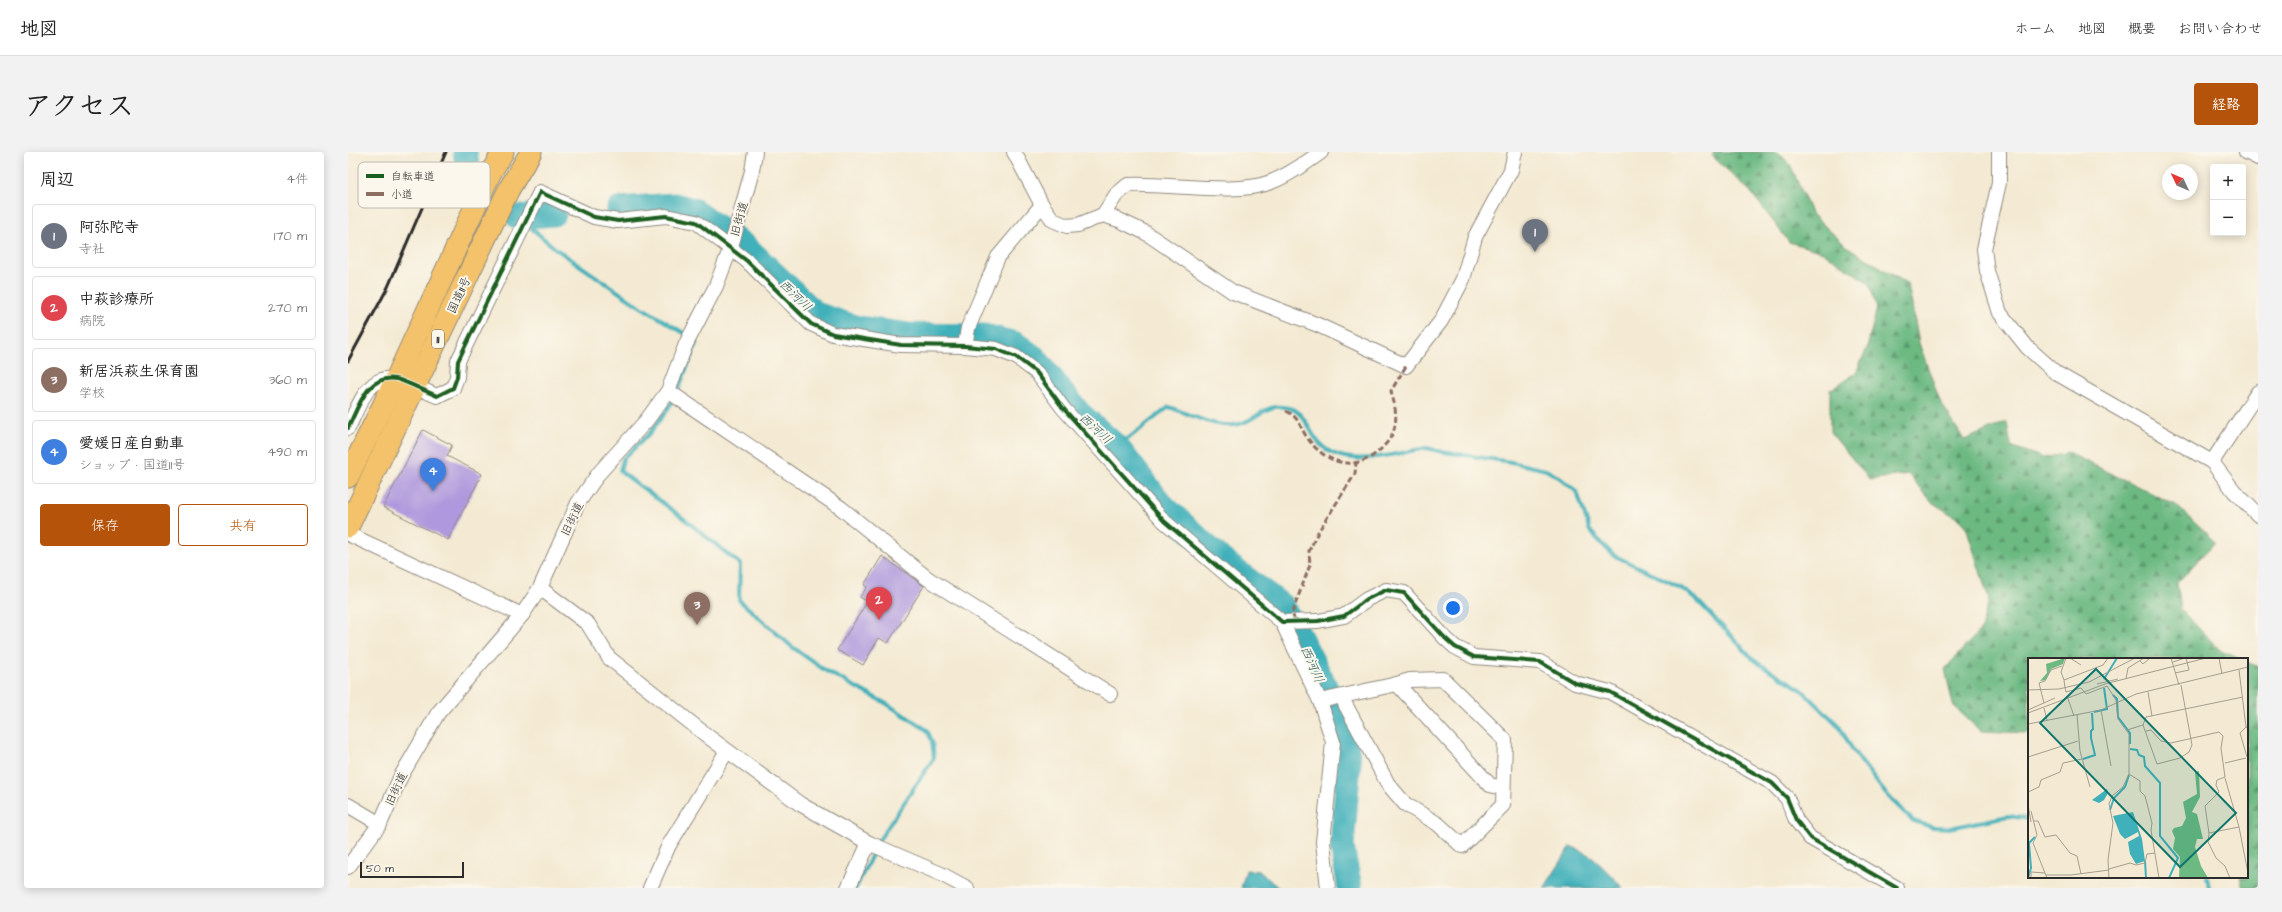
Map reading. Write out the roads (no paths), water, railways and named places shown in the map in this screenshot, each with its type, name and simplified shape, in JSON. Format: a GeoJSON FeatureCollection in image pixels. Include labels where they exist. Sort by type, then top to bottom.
{"type":"FeatureCollection","features":[{"type":"Feature","properties":{"kind":"highway","name":"国道11号"},"geometry":{"type":"LineString","coordinates":[[490,174],[503,152]]}},
{"type":"Feature","properties":{"kind":"highway","name":"国道11号"},"geometry":{"type":"LineString","coordinates":[[348,527],[509,189],[531,152]]}},
{"type":"Feature","properties":{"kind":"highway","name":"国道11号"},"geometry":{"type":"LineString","coordinates":[[348,477],[396,379],[474,208]]}},
{"type":"Feature","properties":{"kind":"street","name":"旧街道"},"geometry":{"type":"LineString","coordinates":[[348,867],[380,824],[401,776],[438,713],[522,615],[540,588],[578,503],[599,473],[646,421],[673,394],[686,344],[716,286],[737,230],[752,172],[755,152]]}},
{"type":"Feature","properties":{"kind":"street"},"geometry":{"type":"LineString","coordinates":[[1014,152],[1042,205],[1053,220],[1067,226],[1078,225],[1103,215],[1116,195],[1128,185],[1247,188],[1271,182],[1298,168],[1321,152]]}},
{"type":"Feature","properties":{"kind":"street"},"geometry":{"type":"LineString","coordinates":[[1103,215],[1119,220],[1146,233],[1233,292],[1318,325],[1406,366],[1441,321],[1463,279],[1475,237],[1512,170],[1515,152]]}},
{"type":"Feature","properties":{"kind":"street"},"geometry":{"type":"LineString","coordinates":[[1999,152],[1999,183],[1984,249],[1987,271],[2000,313],[2027,347],[2056,373],[2212,462],[2234,491],[2258,516]]}},
{"type":"Feature","properties":{"kind":"street"},"geometry":{"type":"LineString","coordinates":[[2246,152],[2258,158]]}},
{"type":"Feature","properties":{"kind":"street"},"geometry":{"type":"LineString","coordinates":[[348,428],[369,387],[375,381],[396,379],[436,396],[454,388],[457,377],[458,361],[540,192],[594,217],[618,221],[666,216],[696,222],[731,247],[811,324],[833,334],[901,345],[966,339],[1016,357],[1037,373],[1063,408],[1164,521],[1288,621],[1331,699],[1333,742],[1323,842],[1326,883],[1328,888]]}},
{"type":"Feature","properties":{"kind":"street"},"geometry":{"type":"LineString","coordinates":[[966,339],[998,257],[1042,205]]}},
{"type":"Feature","properties":{"kind":"street"},"geometry":{"type":"LineString","coordinates":[[2212,462],[2258,392]]}},
{"type":"Feature","properties":{"kind":"street"},"geometry":{"type":"LineString","coordinates":[[673,394],[840,508],[933,582],[1110,694]]}},
{"type":"Feature","properties":{"kind":"street"},"geometry":{"type":"LineString","coordinates":[[348,534],[522,615]]}},
{"type":"Feature","properties":{"kind":"street"},"geometry":{"type":"LineString","coordinates":[[540,588],[588,624],[609,658],[727,751],[800,804],[869,843],[941,874],[966,888]]}},
{"type":"Feature","properties":{"kind":"street"},"geometry":{"type":"LineString","coordinates":[[1288,621],[1318,621],[1344,616],[1367,599],[1386,590],[1404,593],[1445,638],[1455,647],[1474,657],[1540,662],[1575,683],[1610,692],[1772,783],[1787,798],[1796,820],[1810,838],[1897,888]]}},
{"type":"Feature","properties":{"kind":"street"},"geometry":{"type":"LineString","coordinates":[[1443,679],[1505,740],[1503,805],[1462,846],[1438,824],[1405,804],[1388,784],[1345,704],[1331,699],[1410,680],[1443,679]]}},
{"type":"Feature","properties":{"kind":"street"},"geometry":{"type":"LineString","coordinates":[[1397,684],[1490,785],[1503,788]]}},
{"type":"Feature","properties":{"kind":"street"},"geometry":{"type":"LineString","coordinates":[[650,888],[669,845],[727,751]]}},
{"type":"Feature","properties":{"kind":"street"},"geometry":{"type":"LineString","coordinates":[[348,805],[380,824]]}},
{"type":"Feature","properties":{"kind":"street"},"geometry":{"type":"LineString","coordinates":[[848,888],[869,843]]}},
{"type":"Feature","properties":{"kind":"water"},"geometry":{"type":"Polygon","coordinates":[[[1571,846],[1593,857],[1623,888],[1544,888],[1571,846]]]}},
{"type":"Feature","properties":{"kind":"water"},"geometry":{"type":"Polygon","coordinates":[[[1246,870],[1259,871],[1279,888],[1241,888],[1246,870]]]}},
{"type":"Feature","properties":{"kind":"waterway","name":"西河川"},"geometry":{"type":"LineString","coordinates":[[465,152],[467,162]]}},
{"type":"Feature","properties":{"kind":"waterway","name":"西河川"},"geometry":{"type":"LineString","coordinates":[[619,209],[675,205],[693,210],[745,246],[816,314],[858,328],[908,335],[984,336],[1016,344],[1035,358],[1079,413],[1117,447],[1161,504],[1223,561],[1282,606],[1324,684],[1344,733],[1349,762],[1342,847],[1350,888]]}},
{"type":"Feature","properties":{"kind":"waterway","name":"西河川"},"geometry":{"type":"LineString","coordinates":[[518,217],[554,214]]}},
{"type":"Feature","properties":{"kind":"waterway"},"geometry":{"type":"LineString","coordinates":[[518,217],[556,249],[633,302],[697,341],[679,388],[667,410],[649,434],[623,459],[620,471],[683,518],[740,564],[739,600],[791,646],[826,671],[887,704],[927,730],[932,741],[934,758],[879,840],[856,888]]}},
{"type":"Feature","properties":{"kind":"waterway"},"geometry":{"type":"LineString","coordinates":[[1117,447],[1169,407],[1222,425],[1246,422],[1268,409],[1281,407],[1289,408],[1298,413],[1305,421],[1316,439],[1326,449],[1339,455],[1353,458],[1368,458],[1427,448],[1511,462],[1546,470],[1560,478],[1577,492],[1590,531],[1613,555],[1680,587],[1696,599],[1755,661],[1802,690],[1839,726],[1854,752],[1886,794],[1913,821],[1932,827],[1950,828],[2008,816],[2028,819]]}},
{"type":"Feature","properties":{"kind":"waterway"},"geometry":{"type":"LineString","coordinates":[[2207,878],[2209,888]]}},
{"type":"Feature","properties":{"kind":"railway"},"geometry":{"type":"LineString","coordinates":[[442,162],[446,152]]}},
{"type":"Feature","properties":{"kind":"railway"},"geometry":{"type":"LineString","coordinates":[[348,361],[388,287],[422,208]]}},
{"type":"Feature","properties":{"kind":"place","name":"阿弥陀寺"},"geometry":{"type":"Point","coordinates":[1535,252]}},
{"type":"Feature","properties":{"kind":"place","name":"愛媛日産自動車"},"geometry":{"type":"Point","coordinates":[433,491]}},
{"type":"Feature","properties":{"kind":"place","name":"中萩診療所"},"geometry":{"type":"Point","coordinates":[879,620]}},
{"type":"Feature","properties":{"kind":"place","name":"新居浜萩生保育園"},"geometry":{"type":"Point","coordinates":[697,625]}}]}
